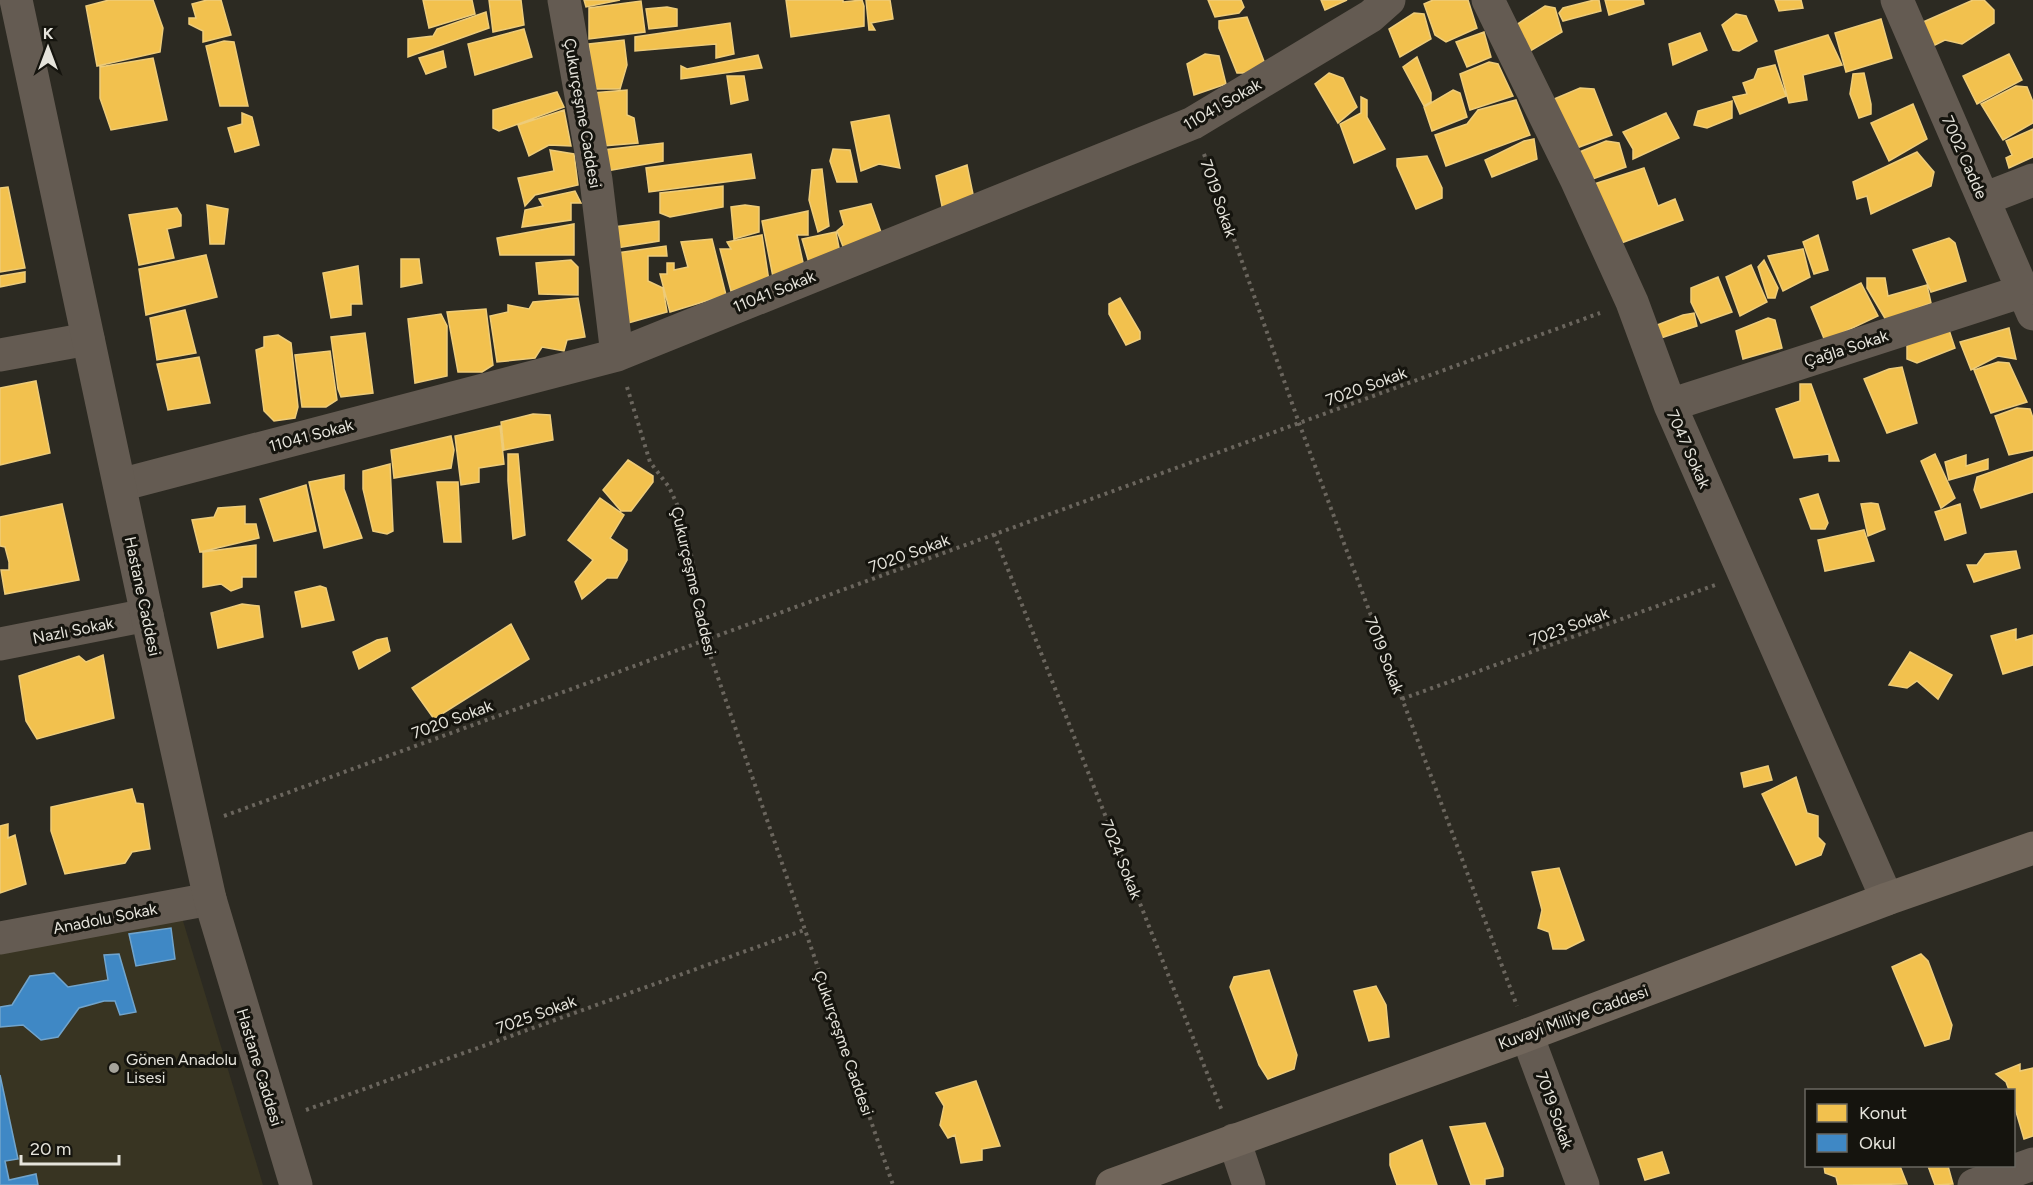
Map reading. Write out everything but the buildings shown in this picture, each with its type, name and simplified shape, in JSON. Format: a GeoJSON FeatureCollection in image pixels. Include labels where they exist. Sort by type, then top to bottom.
{"type":"FeatureCollection","features":[{"type":"Feature","properties":{"kind":"main road","name":"Kuvayi Milliye Caddesi"},"geometry":{"type":"LineString","coordinates":[[1112,1185],[1527,1035],[1887,899],[2033,848]]}},
{"type":"Feature","properties":{"kind":"street","name":"Çukurçeşme Caddesi"},"geometry":{"type":"LineString","coordinates":[[564,0],[596,180],[617,354]]}},
{"type":"Feature","properties":{"kind":"street","name":"11041 Sokak"},"geometry":{"type":"LineString","coordinates":[[120,485],[617,354],[1193,123],[1371,16],[1389,0]]}},
{"type":"Feature","properties":{"kind":"street","name":"7047 Sokak"},"geometry":{"type":"LineString","coordinates":[[1488,0],[1576,179],[1632,302],[1670,405],[1887,899]]}},
{"type":"Feature","properties":{"kind":"street","name":"7002 Cadde"},"geometry":{"type":"LineString","coordinates":[[1897,0],[2028,303]]}},
{"type":"Feature","properties":{"kind":"street","name":"Hastane Caddesi"},"geometry":{"type":"LineString","coordinates":[[12,16],[88,339],[210,899],[296,1185]]}},
{"type":"Feature","properties":{"kind":"street"},"geometry":{"type":"LineString","coordinates":[[1983,199],[2033,180]]}},
{"type":"Feature","properties":{"kind":"street","name":"Çağla Sokak"},"geometry":{"type":"LineString","coordinates":[[1670,405],[2028,303]]}},
{"type":"Feature","properties":{"kind":"street"},"geometry":{"type":"LineString","coordinates":[[0,355],[88,339]]}},
{"type":"Feature","properties":{"kind":"street","name":"Nazlı Sokak"},"geometry":{"type":"LineString","coordinates":[[0,644],[147,615]]}},
{"type":"Feature","properties":{"kind":"street","name":"Anadolu Sokak"},"geometry":{"type":"LineString","coordinates":[[0,938],[210,899]]}},
{"type":"Feature","properties":{"kind":"street","name":"7019 Sokak"},"geometry":{"type":"LineString","coordinates":[[1527,1035],[1583,1185]]}},
{"type":"Feature","properties":{"kind":"street"},"geometry":{"type":"LineString","coordinates":[[1234,1140],[1249,1185]]}},
{"type":"Feature","properties":{"kind":"street"},"geometry":{"type":"LineString","coordinates":[[1974,1185],[2033,1164]]}},
{"type":"Feature","properties":{"kind":"path","name":"7019 Sokak"},"geometry":{"type":"LineString","coordinates":[[1193,123],[1299,423],[1527,1035]]}},
{"type":"Feature","properties":{"kind":"path","name":"7020 Sokak"},"geometry":{"type":"LineString","coordinates":[[194,826],[1632,302]]}},
{"type":"Feature","properties":{"kind":"path","name":"Çukurçeşme Caddesi"},"geometry":{"type":"LineString","coordinates":[[617,354],[650,462],[669,486],[681,513],[695,571],[705,640],[893,1185]]}},
{"type":"Feature","properties":{"kind":"path","name":"7024 Sokak"},"geometry":{"type":"LineString","coordinates":[[994,534],[1234,1140]]}},
{"type":"Feature","properties":{"kind":"path","name":"7023 Sokak"},"geometry":{"type":"LineString","coordinates":[[1402,699],[1744,574]]}},
{"type":"Feature","properties":{"kind":"path","name":"7025 Sokak"},"geometry":{"type":"LineString","coordinates":[[276,1120],[804,930]]}},
{"type":"Feature","properties":{"kind":"shaded area","name":"Gönen Anadolu Lisesi"},"geometry":{"type":"Polygon","coordinates":[[[180,911],[263,1185],[0,1185],[0,950],[180,911]]]}},
{"type":"Feature","properties":{"kind":"place","name":"Gönen Anadolu Lisesi"},"geometry":{"type":"Point","coordinates":[114,1068]}}]}
